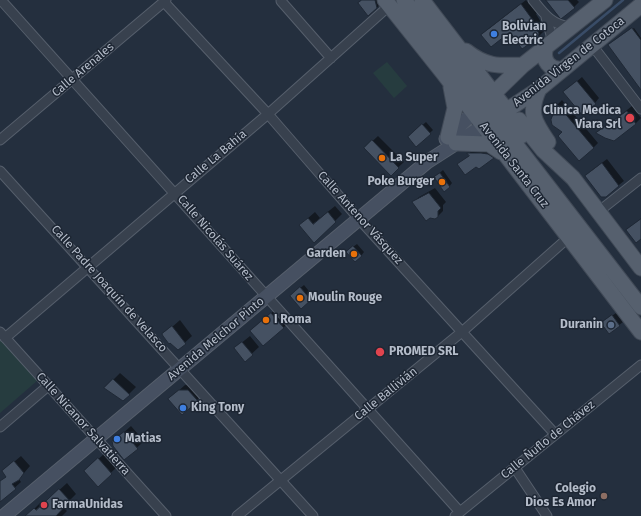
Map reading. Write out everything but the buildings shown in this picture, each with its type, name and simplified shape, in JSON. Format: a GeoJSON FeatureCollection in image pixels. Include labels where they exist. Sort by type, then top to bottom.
{"type":"FeatureCollection","features":[{"type":"Feature","properties":{"kind":"main road","name":"Avenida Santa Cruz"},"geometry":{"type":"LineString","coordinates":[[404,0],[449,69]]}},
{"type":"Feature","properties":{"kind":"main road","name":"Avenida Santa Cruz"},"geometry":{"type":"LineString","coordinates":[[423,0],[452,40],[484,103],[495,118],[532,189],[641,332]]}},
{"type":"Feature","properties":{"kind":"main road","name":"Avenida Virgen de Cotoca"},"geometry":{"type":"LineString","coordinates":[[484,103],[523,65],[605,0]]}},
{"type":"Feature","properties":{"kind":"main road","name":"Avenida Santa Cruz"},"geometry":{"type":"LineString","coordinates":[[387,3],[417,41],[484,103]]}},
{"type":"Feature","properties":{"kind":"main road","name":"Avenida Virgen de Cotoca"},"geometry":{"type":"LineString","coordinates":[[495,118],[539,89],[641,5]]}},
{"type":"Feature","properties":{"kind":"main road"},"geometry":{"type":"LineString","coordinates":[[452,40],[477,60],[487,64],[499,66],[523,65]]}},
{"type":"Feature","properties":{"kind":"main road"},"geometry":{"type":"LineString","coordinates":[[550,44],[545,57],[548,64],[553,68],[563,69]]}},
{"type":"Feature","properties":{"kind":"main road"},"geometry":{"type":"LineString","coordinates":[[449,69],[450,85],[455,108],[452,140],[489,144],[516,156]]}},
{"type":"Feature","properties":{"kind":"main road"},"geometry":{"type":"LineString","coordinates":[[539,89],[532,107],[535,123],[573,178]]}},
{"type":"Feature","properties":{"kind":"main road","name":"Avenida Melchor Pinto"},"geometry":{"type":"LineString","coordinates":[[10,514],[181,368],[427,162],[452,140],[484,103]]}},
{"type":"Feature","properties":{"kind":"main road","name":"Avenida Santa Cruz"},"geometry":{"type":"LineString","coordinates":[[495,118],[520,120],[542,150],[573,178],[641,268]]}},
{"type":"Feature","properties":{"kind":"main road","name":"Avenida Santa Cruz"},"geometry":{"type":"LineString","coordinates":[[495,118],[513,125],[641,293]]}},
{"type":"Feature","properties":{"kind":"main road","name":"Avenida Melchor Pinto"},"geometry":{"type":"LineString","coordinates":[[452,140],[495,118]]}},
{"type":"Feature","properties":{"kind":"main road","name":"Avenida Santa Cruz"},"geometry":{"type":"LineString","coordinates":[[516,156],[641,307]]}},
{"type":"Feature","properties":{"kind":"street","name":"Calle Nicolás Suárez"},"geometry":{"type":"LineString","coordinates":[[1,0],[175,192],[266,298],[368,408],[457,514]]}},
{"type":"Feature","properties":{"kind":"street"},"geometry":{"type":"LineString","coordinates":[[533,0],[544,14],[556,24],[571,28]]}},
{"type":"Feature","properties":{"kind":"street","name":"Calle Arenales"},"geometry":{"type":"LineString","coordinates":[[0,140],[165,1]]}},
{"type":"Feature","properties":{"kind":"street","name":"Calle Antenor Vásquez"},"geometry":{"type":"LineString","coordinates":[[165,1],[268,114],[359,219],[463,331],[555,434]]}},
{"type":"Feature","properties":{"kind":"street"},"geometry":{"type":"LineString","coordinates":[[281,1],[331,58]]}},
{"type":"Feature","properties":{"kind":"street","name":"Calle La Bahía"},"geometry":{"type":"LineString","coordinates":[[3,335],[88,267],[268,114],[331,58],[387,3]]}},
{"type":"Feature","properties":{"kind":"street"},"geometry":{"type":"LineString","coordinates":[[544,14],[550,27],[550,44]]}},
{"type":"Feature","properties":{"kind":"street"},"geometry":{"type":"LineString","coordinates":[[592,45],[641,109]]}},
{"type":"Feature","properties":{"kind":"street","name":"Calle Padre Joaquín de Velasco"},"geometry":{"type":"LineString","coordinates":[[0,171],[181,368],[280,481],[313,516]]}},
{"type":"Feature","properties":{"kind":"street"},"geometry":{"type":"LineString","coordinates":[[598,212],[641,178]]}},
{"type":"Feature","properties":{"kind":"street","name":"Calle Ballivián"},"geometry":{"type":"LineString","coordinates":[[237,516],[463,331],[568,237]]}},
{"type":"Feature","properties":{"kind":"street","name":"Calle Nicanor Salvatierra"},"geometry":{"type":"LineString","coordinates":[[3,335],[166,516]]}},
{"type":"Feature","properties":{"kind":"street","name":"Calle Ñuflo de Chávez"},"geometry":{"type":"LineString","coordinates":[[457,514],[641,365]]}},
{"type":"Feature","properties":{"kind":"street"},"geometry":{"type":"LineString","coordinates":[[0,427],[48,386]]}},
{"type":"Feature","properties":{"kind":"street"},"geometry":{"type":"LineString","coordinates":[[515,468],[547,516]]}},
{"type":"Feature","properties":{"kind":"green space"},"geometry":{"type":"Polygon","coordinates":[[[387,62],[407,86],[394,98],[373,73],[387,62]]]}},
{"type":"Feature","properties":{"kind":"green space"},"geometry":{"type":"Polygon","coordinates":[[[0,338],[38,380],[0,413],[0,338]]]}},
{"type":"Feature","properties":{"kind":"waterway"},"geometry":{"type":"LineString","coordinates":[[559,53],[623,0]]}},
{"type":"Feature","properties":{"kind":"place","name":"Bolivian Electric"},"geometry":{"type":"Point","coordinates":[494,34]}},
{"type":"Feature","properties":{"kind":"place","name":"Clinica Medica Viara Srl"},"geometry":{"type":"Point","coordinates":[630,118]}},
{"type":"Feature","properties":{"kind":"place","name":"La Super"},"geometry":{"type":"Point","coordinates":[382,158]}},
{"type":"Feature","properties":{"kind":"place","name":"Poke Burger"},"geometry":{"type":"Point","coordinates":[442,182]}},
{"type":"Feature","properties":{"kind":"place","name":"Garden"},"geometry":{"type":"Point","coordinates":[354,254]}},
{"type":"Feature","properties":{"kind":"place","name":"Moulin Rouge"},"geometry":{"type":"Point","coordinates":[300,298]}},
{"type":"Feature","properties":{"kind":"place","name":"I Roma"},"geometry":{"type":"Point","coordinates":[266,320]}},
{"type":"Feature","properties":{"kind":"place","name":"Duranin"},"geometry":{"type":"Point","coordinates":[611,325]}},
{"type":"Feature","properties":{"kind":"place","name":"PROMED SRL"},"geometry":{"type":"Point","coordinates":[380,352]}},
{"type":"Feature","properties":{"kind":"place","name":"King Tony"},"geometry":{"type":"Point","coordinates":[183,408]}},
{"type":"Feature","properties":{"kind":"place","name":"Matias"},"geometry":{"type":"Point","coordinates":[117,439]}},
{"type":"Feature","properties":{"kind":"place","name":"Colegio Dios Es Amor"},"geometry":{"type":"Point","coordinates":[604,496]}},
{"type":"Feature","properties":{"kind":"place","name":"FarmaUnidas"},"geometry":{"type":"Point","coordinates":[44,505]}}]}
